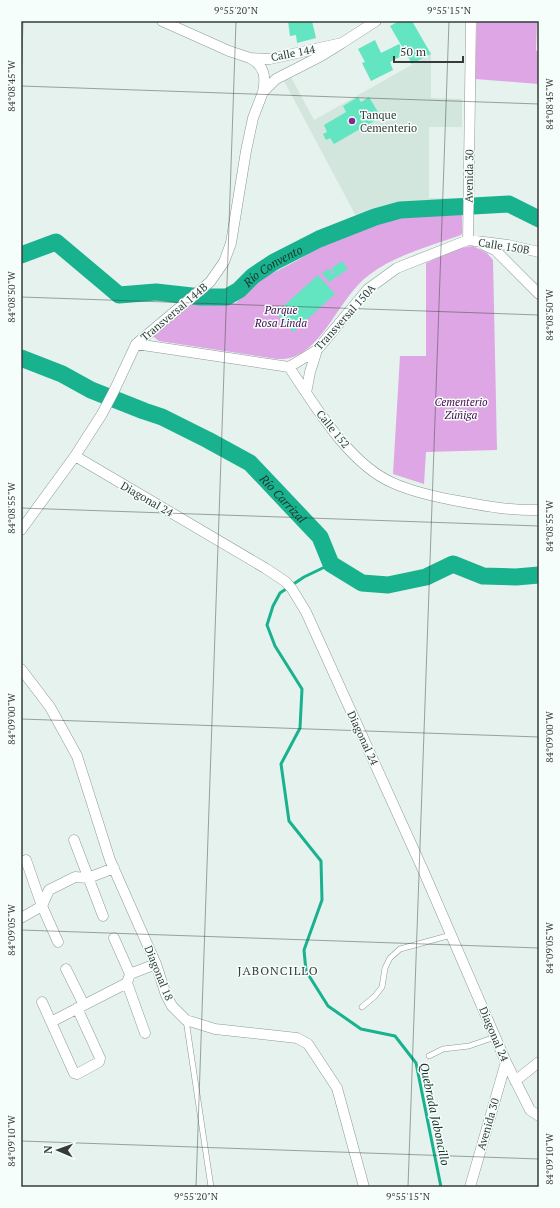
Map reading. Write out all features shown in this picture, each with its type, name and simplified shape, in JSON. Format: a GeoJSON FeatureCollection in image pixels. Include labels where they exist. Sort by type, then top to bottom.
{"type":"FeatureCollection","features":[{"type":"Feature","properties":{"kind":"street","name":"Calle 144"},"geometry":{"type":"LineString","coordinates":[[162,21],[229,51],[250,58],[270,59],[342,43],[376,21]]}},
{"type":"Feature","properties":{"kind":"street","name":"Avenida 30"},"geometry":{"type":"LineString","coordinates":[[468,240],[471,21]]}},
{"type":"Feature","properties":{"kind":"street","name":"Transversal 144B"},"geometry":{"type":"LineString","coordinates":[[21,530],[75,456],[102,414],[136,344],[210,282],[224,262],[231,242],[253,118],[263,92],[276,79],[322,56],[342,43]]}},
{"type":"Feature","properties":{"kind":"street"},"geometry":{"type":"LineString","coordinates":[[250,58],[257,61],[262,69],[265,79],[263,92]]}},
{"type":"Feature","properties":{"kind":"street"},"geometry":{"type":"LineString","coordinates":[[468,240],[493,249],[539,294]]}},
{"type":"Feature","properties":{"kind":"street","name":"Calle 150B"},"geometry":{"type":"LineString","coordinates":[[468,240],[539,252]]}},
{"type":"Feature","properties":{"kind":"street","name":"Transversal 150A"},"geometry":{"type":"LineString","coordinates":[[289,367],[317,350],[368,289],[376,282],[396,268],[468,240]]}},
{"type":"Feature","properties":{"kind":"street"},"geometry":{"type":"LineString","coordinates":[[136,344],[289,367]]}},
{"type":"Feature","properties":{"kind":"street"},"geometry":{"type":"LineString","coordinates":[[306,393],[310,372],[317,350]]}},
{"type":"Feature","properties":{"kind":"street","name":"Calle 152"},"geometry":{"type":"LineString","coordinates":[[289,367],[321,416],[357,458],[394,484],[429,494],[478,505],[512,510],[539,510]]}},
{"type":"Feature","properties":{"kind":"street","name":"Diagonal 24"},"geometry":{"type":"LineString","coordinates":[[75,456],[265,568],[286,582],[292,589],[306,612],[391,798],[506,1062],[530,1110],[539,1116]]}},
{"type":"Feature","properties":{"kind":"street","name":"Diagonal 18"},"geometry":{"type":"LineString","coordinates":[[21,669],[50,707],[78,756],[114,868],[156,964],[166,995],[172,1006],[186,1020],[215,1029],[298,1038],[308,1044],[337,1088],[364,1187]]}},
{"type":"Feature","properties":{"kind":"street"},"geometry":{"type":"LineString","coordinates":[[74,840],[102,916]]}},
{"type":"Feature","properties":{"kind":"street"},"geometry":{"type":"LineString","coordinates":[[26,860],[42,906],[58,942]]}},
{"type":"Feature","properties":{"kind":"street"},"geometry":{"type":"LineString","coordinates":[[21,918],[42,906],[49,890],[75,877],[88,878],[114,868]]}},
{"type":"Feature","properties":{"kind":"street"},"geometry":{"type":"LineString","coordinates":[[114,938],[129,978],[145,1033]]}},
{"type":"Feature","properties":{"kind":"street"},"geometry":{"type":"LineString","coordinates":[[51,1022],[156,964]]}},
{"type":"Feature","properties":{"kind":"street"},"geometry":{"type":"LineString","coordinates":[[42,1002],[74,1073],[77,1074],[99,1062],[100,1058],[66,969]]}},
{"type":"Feature","properties":{"kind":"street","name":"Avenida 30"},"geometry":{"type":"LineString","coordinates":[[470,1187],[506,1062]]}},
{"type":"Feature","properties":{"kind":"street"},"geometry":{"type":"LineString","coordinates":[[515,1081],[539,1062]]}},
{"type":"Feature","properties":{"kind":"lane"},"geometry":{"type":"LineString","coordinates":[[362,1007],[375,996],[382,987],[385,968],[390,958],[400,949],[451,935]]}},
{"type":"Feature","properties":{"kind":"lane"},"geometry":{"type":"LineString","coordinates":[[186,1020],[211,1187]]}},
{"type":"Feature","properties":{"kind":"lane"},"geometry":{"type":"LineString","coordinates":[[429,1056],[443,1048],[469,1046],[495,1037]]}},
{"type":"Feature","properties":{"kind":"shaded area"},"geometry":{"type":"Polygon","coordinates":[[[431,54],[431,98],[462,99],[462,127],[429,127],[429,198],[463,198],[463,204],[391,207],[358,220],[284,81],[291,77],[314,120],[431,54]]]}},
{"type":"Feature","properties":{"kind":"green space"},"geometry":{"type":"Polygon","coordinates":[[[477,21],[537,21],[536,50],[539,53],[539,84],[475,79],[477,21]]]}},
{"type":"Feature","properties":{"kind":"green space","name":"Parque Rosa Linda"},"geometry":{"type":"Polygon","coordinates":[[[462,211],[461,235],[401,256],[369,275],[349,296],[313,344],[302,353],[290,358],[277,359],[159,341],[153,336],[191,304],[236,303],[254,283],[338,237],[382,220],[462,211]]]}},
{"type":"Feature","properties":{"kind":"green space","name":"Cementerio Zúñiga"},"geometry":{"type":"Polygon","coordinates":[[[473,246],[487,253],[493,260],[497,450],[426,452],[424,484],[393,474],[400,356],[426,356],[426,263],[461,248],[473,246]]]}},
{"type":"Feature","properties":{"kind":"building"},"geometry":{"type":"Polygon","coordinates":[[[288,21],[312,21],[316,38],[297,43],[296,35],[290,36],[288,21]]]}},
{"type":"Feature","properties":{"kind":"building"},"geometry":{"type":"Polygon","coordinates":[[[399,21],[412,21],[431,54],[412,64],[390,26],[399,21]]]}},
{"type":"Feature","properties":{"kind":"building"},"geometry":{"type":"Polygon","coordinates":[[[375,40],[381,53],[399,44],[405,54],[390,62],[393,70],[371,81],[362,63],[365,62],[358,49],[375,40]]]}},
{"type":"Feature","properties":{"kind":"building","name":"Tanque Cementerio"},"geometry":{"type":"Polygon","coordinates":[[[358,97],[361,102],[369,97],[381,117],[334,144],[330,138],[326,140],[323,134],[327,132],[324,125],[346,112],[343,106],[358,97]]]}},
{"type":"Feature","properties":{"kind":"building"},"geometry":{"type":"Polygon","coordinates":[[[342,261],[348,269],[329,282],[322,273],[329,269],[332,274],[334,273],[331,269],[342,261]]]}},
{"type":"Feature","properties":{"kind":"building"},"geometry":{"type":"Polygon","coordinates":[[[318,275],[335,294],[293,332],[276,313],[318,275]]]}},
{"type":"Feature","properties":{"kind":"waterway","name":"Río Convento"},"geometry":{"type":"LineString","coordinates":[[21,255],[56,242],[119,295],[156,292],[201,297],[227,297],[239,290],[253,276],[274,262],[319,239],[375,217],[400,210],[509,204],[539,219]]}},
{"type":"Feature","properties":{"kind":"waterway","name":"Río Carrizal"},"geometry":{"type":"LineString","coordinates":[[21,358],[62,374],[91,390],[162,417],[250,463],[320,537],[331,564],[362,583],[388,585],[426,577],[453,564],[483,576],[516,577],[539,575]]}},
{"type":"Feature","properties":{"kind":"waterway","name":"Quebrada Jaboncillo"},"geometry":{"type":"LineString","coordinates":[[331,564],[304,577],[280,593],[273,606],[267,625],[275,646],[302,689],[300,728],[281,764],[289,821],[321,861],[322,900],[304,950],[306,971],[328,1006],[361,1029],[395,1036],[416,1063],[441,1187]]}},
{"type":"Feature","properties":{"kind":"place","name":"Tanque Cementerio"},"geometry":{"type":"Point","coordinates":[352,121]}},
{"type":"Feature","properties":{"kind":"district","name":"JABONCILLO"},"geometry":{"type":"Point","coordinates":[278,970]}}]}
